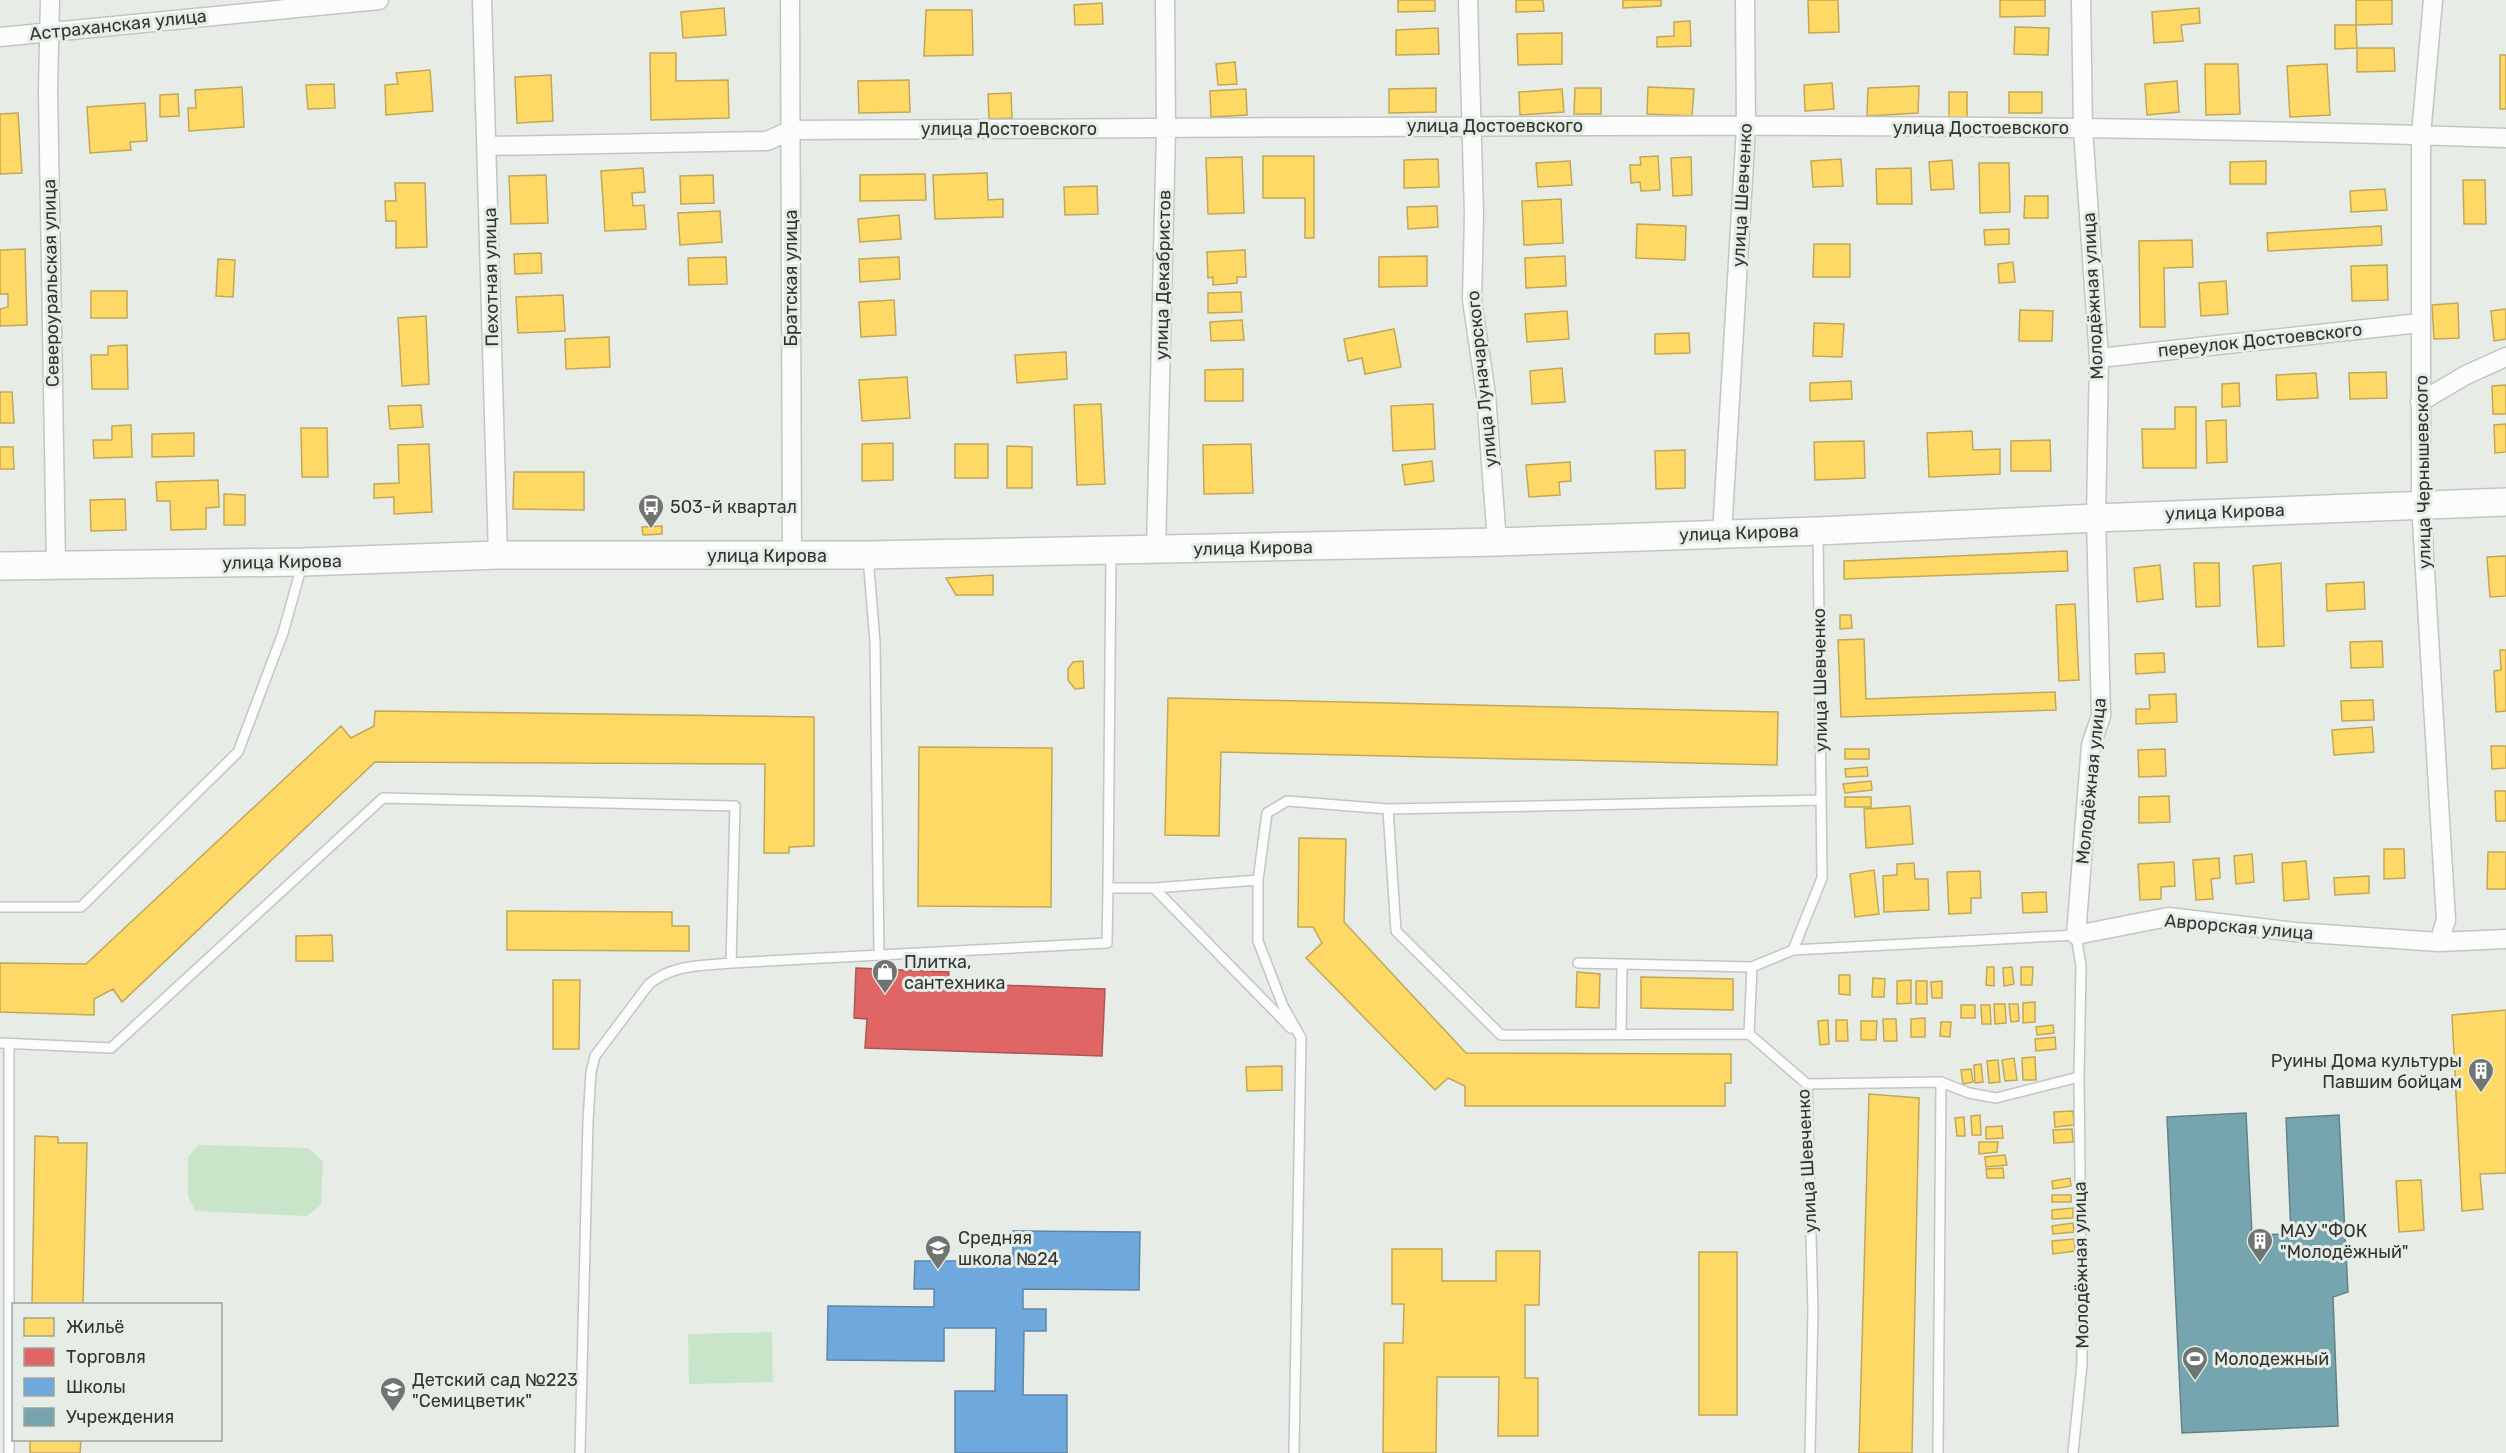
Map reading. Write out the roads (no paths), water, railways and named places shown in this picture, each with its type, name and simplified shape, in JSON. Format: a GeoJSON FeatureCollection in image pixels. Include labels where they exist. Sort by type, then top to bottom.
{"type":"FeatureCollection","features":[{"type":"Feature","properties":{"kind":"main road","name":"улица Кирова"},"geometry":{"type":"LineString","coordinates":[[0,566],[303,562],[498,555],[792,556],[1497,542],[2506,502]]}},
{"type":"Feature","properties":{"kind":"street","name":"Североуральская улица"},"geometry":{"type":"LineString","coordinates":[[50,0],[48,90],[56,565]]}},
{"type":"Feature","properties":{"kind":"street","name":"Астраханская улица"},"geometry":{"type":"LineString","coordinates":[[0,38],[379,0]]}},
{"type":"Feature","properties":{"kind":"street","name":"Пехотная улица"},"geometry":{"type":"LineString","coordinates":[[482,0],[498,555]]}},
{"type":"Feature","properties":{"kind":"street","name":"Братская улица"},"geometry":{"type":"LineString","coordinates":[[790,0],[792,556]]}},
{"type":"Feature","properties":{"kind":"street","name":"улица Декабристов"},"geometry":{"type":"LineString","coordinates":[[1156,550],[1166,129],[1165,0]]}},
{"type":"Feature","properties":{"kind":"street","name":"улица Луначарского"},"geometry":{"type":"LineString","coordinates":[[1468,0],[1472,126],[1472,300],[1486,395],[1497,542]]}},
{"type":"Feature","properties":{"kind":"street","name":"улица Шевченко"},"geometry":{"type":"LineString","coordinates":[[1722,534],[1746,127],[1745,0]]}},
{"type":"Feature","properties":{"kind":"street","name":"Молодёжная улица"},"geometry":{"type":"LineString","coordinates":[[2076,935],[2091,745],[2101,716],[2096,518],[2099,358],[2083,129],[2081,0]]}},
{"type":"Feature","properties":{"kind":"street","name":"улица Чернышевского"},"geometry":{"type":"LineString","coordinates":[[2433,0],[2421,135],[2420,402],[2421,504],[2446,920],[2439,942]]}},
{"type":"Feature","properties":{"kind":"street","name":"улица Достоевского"},"geometry":{"type":"LineString","coordinates":[[488,146],[766,141],[791,130],[1472,126],[2083,129],[2506,138]]}},
{"type":"Feature","properties":{"kind":"street","name":"переулок Достоевского"},"geometry":{"type":"LineString","coordinates":[[2099,358],[2420,322]]}},
{"type":"Feature","properties":{"kind":"street"},"geometry":{"type":"LineString","coordinates":[[2420,402],[2466,375],[2506,357]]}},
{"type":"Feature","properties":{"kind":"street","name":"Аврорская улица"},"geometry":{"type":"LineString","coordinates":[[2076,935],[2168,917],[2295,932],[2439,942],[2506,939]]}},
{"type":"Feature","properties":{"kind":"lane","name":"улица Шевченко"},"geometry":{"type":"LineString","coordinates":[[1793,950],[1822,878],[1818,531]]}},
{"type":"Feature","properties":{"kind":"lane"},"geometry":{"type":"LineString","coordinates":[[580,1453],[591,1072],[595,1056],[650,984],[660,975],[680,969],[731,963],[1107,943],[1111,551]]}},
{"type":"Feature","properties":{"kind":"lane"},"geometry":{"type":"LineString","coordinates":[[868,555],[875,642],[879,954]]}},
{"type":"Feature","properties":{"kind":"lane"},"geometry":{"type":"LineString","coordinates":[[0,907],[81,907],[238,752],[283,633],[303,562]]}},
{"type":"Feature","properties":{"kind":"lane"},"geometry":{"type":"LineString","coordinates":[[9,1453],[4,1043],[111,1048],[383,798],[735,806],[731,963]]}},
{"type":"Feature","properties":{"kind":"lane"},"geometry":{"type":"LineString","coordinates":[[1294,1453],[1301,1038],[1283,1006],[1258,941],[1258,880],[1267,813],[1287,801],[1388,809],[1821,800]]}},
{"type":"Feature","properties":{"kind":"lane"},"geometry":{"type":"LineString","coordinates":[[1388,809],[1396,931],[1501,1035],[1749,1034],[1752,967]]}},
{"type":"Feature","properties":{"kind":"lane"},"geometry":{"type":"LineString","coordinates":[[1108,888],[1154,888],[1258,880]]}},
{"type":"Feature","properties":{"kind":"lane"},"geometry":{"type":"LineString","coordinates":[[1154,888],[1301,1038]]}},
{"type":"Feature","properties":{"kind":"lane","name":"Аврорская улица"},"geometry":{"type":"LineString","coordinates":[[1793,950],[2076,935]]}},
{"type":"Feature","properties":{"kind":"lane","name":"Молодёжная улица"},"geometry":{"type":"LineString","coordinates":[[2073,1453],[2082,1364],[2079,1077],[2081,966],[2076,935]]}},
{"type":"Feature","properties":{"kind":"lane"},"geometry":{"type":"LineString","coordinates":[[1578,963],[1752,967],[1793,950]]}},
{"type":"Feature","properties":{"kind":"lane"},"geometry":{"type":"LineString","coordinates":[[1621,1034],[1622,963]]}},
{"type":"Feature","properties":{"kind":"lane","name":"улица Шевченко"},"geometry":{"type":"LineString","coordinates":[[1749,1034],[1807,1084],[1813,1311],[1810,1453]]}},
{"type":"Feature","properties":{"kind":"lane"},"geometry":{"type":"LineString","coordinates":[[1807,1084],[1941,1082],[1968,1093],[1996,1098],[2079,1077]]}},
{"type":"Feature","properties":{"kind":"lane"},"geometry":{"type":"LineString","coordinates":[[1938,1453],[1941,1082]]}},
{"type":"Feature","properties":{"kind":"place","name":"503-й квартал"},"geometry":{"type":"Point","coordinates":[651,530]}},
{"type":"Feature","properties":{"kind":"place","name":"Плитка, сантехника"},"geometry":{"type":"Point","coordinates":[885,995]}},
{"type":"Feature","properties":{"kind":"place","name":"Руины Дома культуры Павшим бойцам"},"geometry":{"type":"Point","coordinates":[2481,1094]}},
{"type":"Feature","properties":{"kind":"place","name":"МАУ \"ФОК \"Молодёжный\""},"geometry":{"type":"Point","coordinates":[2260,1264]}},
{"type":"Feature","properties":{"kind":"place","name":"Средняя школа №24"},"geometry":{"type":"Point","coordinates":[938,1271]}},
{"type":"Feature","properties":{"kind":"place","name":"Молодежный"},"geometry":{"type":"Point","coordinates":[2195,1382]}},
{"type":"Feature","properties":{"kind":"place","name":"Детский сад №223 \"Семицветик\""},"geometry":{"type":"Point","coordinates":[393,1413]}}]}
